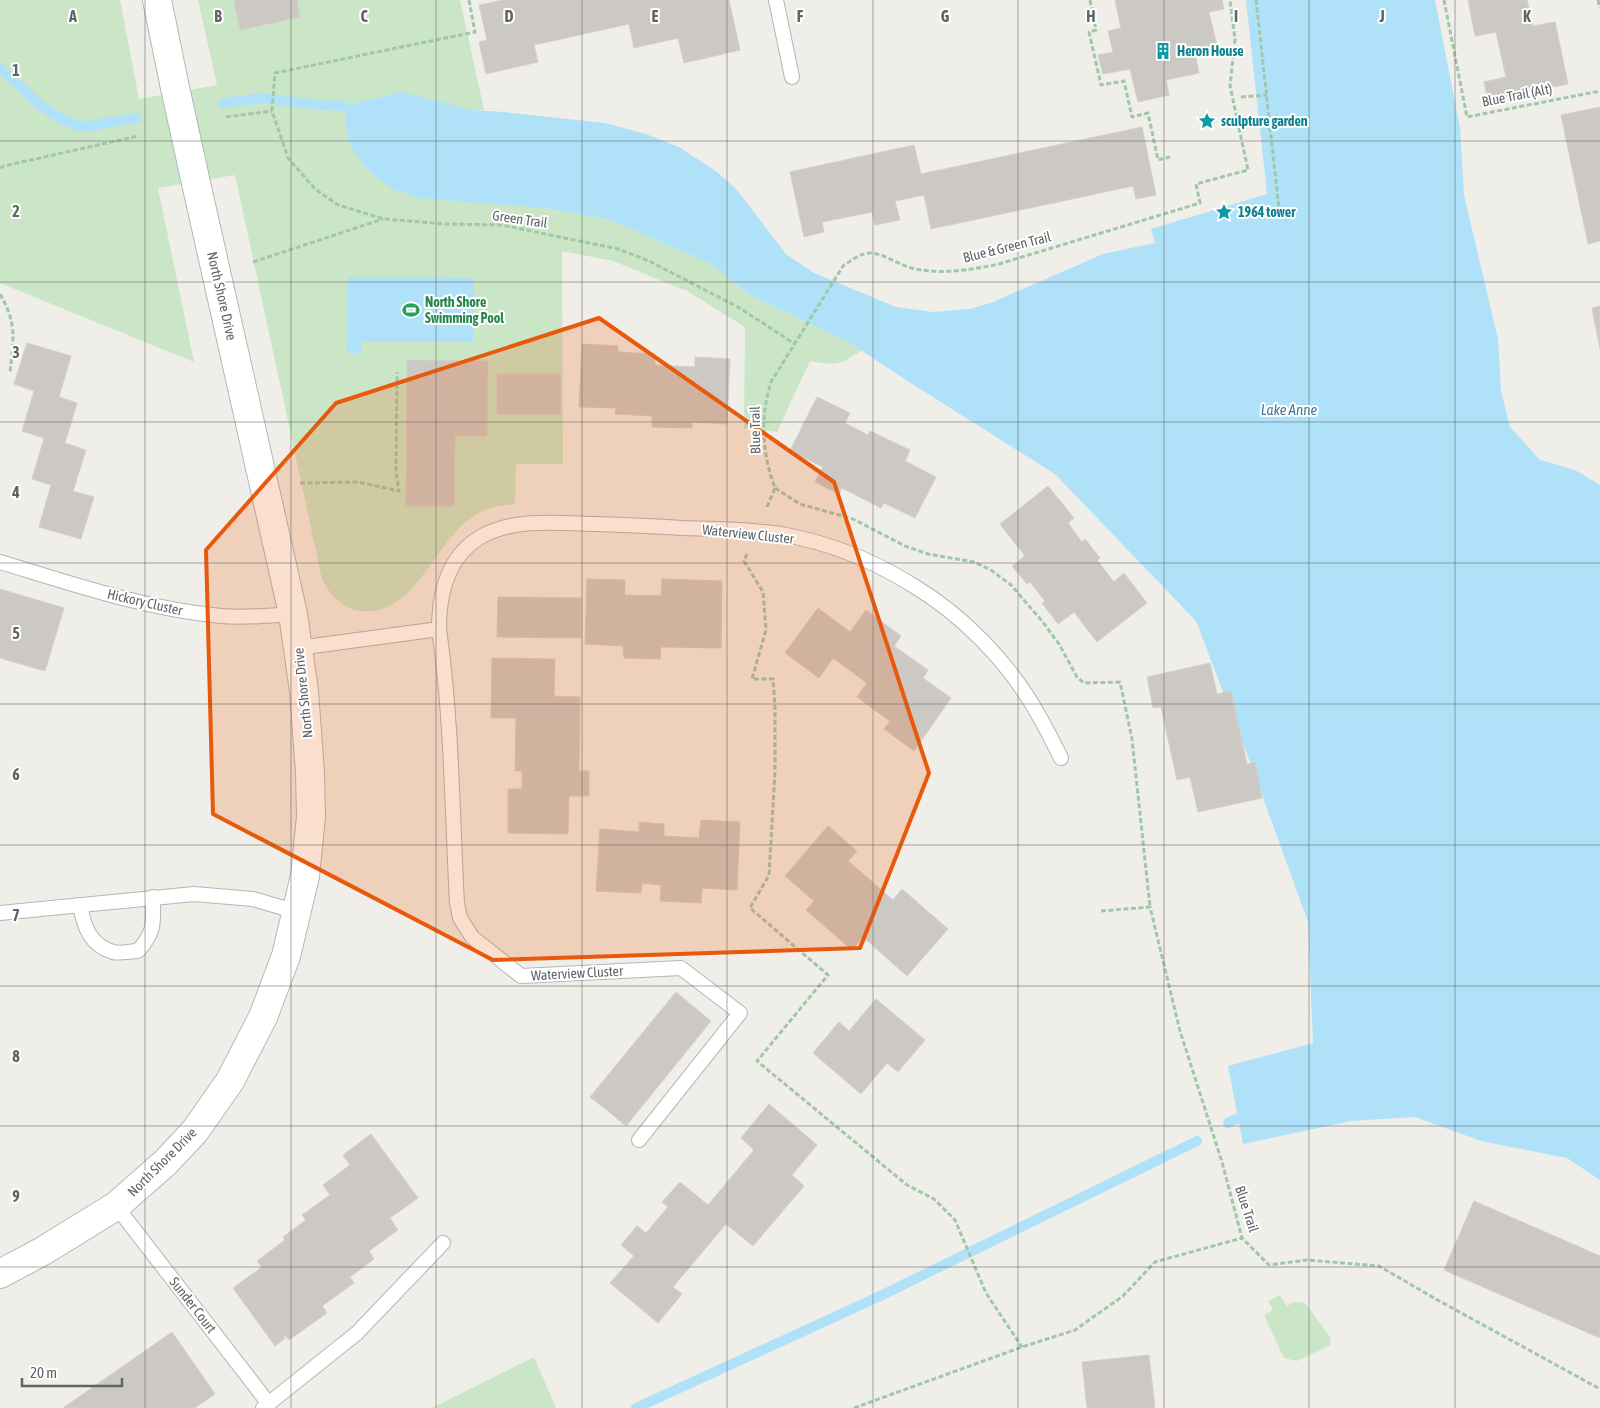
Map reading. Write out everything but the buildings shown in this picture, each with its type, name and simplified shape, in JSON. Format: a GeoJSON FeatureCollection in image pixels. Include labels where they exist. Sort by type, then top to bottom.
{"type":"FeatureCollection","features":[{"type":"Feature","properties":{"kind":"street","name":"North Shore Drive"},"geometry":{"type":"LineString","coordinates":[[0,1274],[43,1251],[116,1206],[166,1162],[195,1131],[230,1081],[263,1017],[286,956],[307,867],[311,817],[308,730],[293,614],[157,0]]}},
{"type":"Feature","properties":{"kind":"lane"},"geometry":{"type":"LineString","coordinates":[[776,0],[792,77]]}},
{"type":"Feature","properties":{"kind":"lane","name":"Waterview Cluster"},"geometry":{"type":"LineString","coordinates":[[638,1140],[740,1013],[681,968],[521,976],[472,937],[460,918],[457,903],[450,730],[447,684],[440,629],[440,609],[443,589],[450,570],[463,550],[483,536],[506,527],[550,523],[758,532],[805,540],[857,556],[909,583],[945,608],[984,642],[1016,681],[1039,715],[1061,758]]}},
{"type":"Feature","properties":{"kind":"lane","name":"Hickory Cluster"},"geometry":{"type":"LineString","coordinates":[[0,562],[111,595],[179,610],[241,617],[293,614]]}},
{"type":"Feature","properties":{"kind":"lane"},"geometry":{"type":"LineString","coordinates":[[298,648],[440,629]]}},
{"type":"Feature","properties":{"kind":"lane"},"geometry":{"type":"LineString","coordinates":[[0,913],[194,894],[252,900],[297,912]]}},
{"type":"Feature","properties":{"kind":"lane"},"geometry":{"type":"LineString","coordinates":[[80,905],[84,924],[96,943],[115,952],[138,951],[148,940],[153,929],[153,897]]}},
{"type":"Feature","properties":{"kind":"lane","name":"Sunder Court"},"geometry":{"type":"LineString","coordinates":[[116,1206],[266,1406],[357,1333],[443,1243]]}},
{"type":"Feature","properties":{"kind":"path"},"geometry":{"type":"LineString","coordinates":[[226,117],[272,111],[275,73],[476,32],[469,0]]}},
{"type":"Feature","properties":{"kind":"path"},"geometry":{"type":"LineString","coordinates":[[1090,0],[1096,30],[1089,32],[1101,86],[1124,81],[1132,117],[1148,113],[1158,160],[1170,157]]}},
{"type":"Feature","properties":{"kind":"path","name":"Blue & Green Trail"},"geometry":{"type":"LineString","coordinates":[[843,266],[861,254],[872,253],[911,268],[935,271],[966,271],[999,264],[1200,203],[1196,184],[1248,170],[1230,86],[1235,39],[1230,0]]}},
{"type":"Feature","properties":{"kind":"path"},"geometry":{"type":"LineString","coordinates":[[1256,0],[1279,209]]}},
{"type":"Feature","properties":{"kind":"path","name":"Blue Trail (Alt)"},"geometry":{"type":"LineString","coordinates":[[1444,0],[1468,117],[1600,91]]}},
{"type":"Feature","properties":{"kind":"path"},"geometry":{"type":"LineString","coordinates":[[1598,0],[1600,8]]}},
{"type":"Feature","properties":{"kind":"path"},"geometry":{"type":"LineString","coordinates":[[1241,97],[1267,95]]}},
{"type":"Feature","properties":{"kind":"path","name":"Green Trail"},"geometry":{"type":"LineString","coordinates":[[272,111],[288,158],[314,189],[338,206],[384,219],[502,226],[618,249],[649,261],[738,307],[795,344]]}},
{"type":"Feature","properties":{"kind":"path"},"geometry":{"type":"LineString","coordinates":[[0,168],[138,136]]}},
{"type":"Feature","properties":{"kind":"path"},"geometry":{"type":"LineString","coordinates":[[253,262],[384,219]]}},
{"type":"Feature","properties":{"kind":"path","name":"Blue Trail"},"geometry":{"type":"LineString","coordinates":[[843,266],[771,382],[765,401],[765,447],[767,468],[775,488],[758,532],[744,560],[764,592],[766,630],[752,679],[773,679],[775,707],[775,772],[769,875],[750,908],[828,975],[756,1061],[908,1184],[934,1199],[955,1220],[986,1293],[1022,1347]]}},
{"type":"Feature","properties":{"kind":"path"},"geometry":{"type":"LineString","coordinates":[[0,294],[8,308],[14,332],[10,373]]}},
{"type":"Feature","properties":{"kind":"path"},"geometry":{"type":"LineString","coordinates":[[300,483],[358,482],[399,491],[396,472],[397,372]]}},
{"type":"Feature","properties":{"kind":"path","name":"Blue Trail"},"geometry":{"type":"LineString","coordinates":[[1101,911],[1150,907],[1180,1031],[1222,1162],[1242,1238],[1269,1264],[1307,1260],[1379,1266],[1600,1389]]}},
{"type":"Feature","properties":{"kind":"path"},"geometry":{"type":"LineString","coordinates":[[854,1408],[1022,1347],[1075,1330],[1123,1296],[1155,1262],[1242,1238]]}},
{"type":"Feature","properties":{"kind":"highlighted area"},"geometry":{"type":"Polygon","coordinates":[[[599,318],[834,482],[929,773],[860,948],[493,960],[213,814],[206,550],[336,403],[599,318]]]}},
{"type":"Feature","properties":{"kind":"green space"},"geometry":{"type":"Polygon","coordinates":[[[0,0],[120,0],[139,99],[217,85],[198,0],[460,0],[484,110],[472,110],[544,208],[607,219],[710,263],[748,294],[862,350],[838,363],[826,364],[810,361],[777,432],[744,428],[745,327],[687,291],[613,261],[562,251],[563,464],[516,464],[514,504],[488,509],[478,513],[466,522],[444,546],[415,585],[391,605],[377,610],[354,610],[337,600],[322,579],[235,175],[158,188],[194,362],[0,283],[0,0]]]}},
{"type":"Feature","properties":{"kind":"green space"},"geometry":{"type":"Polygon","coordinates":[[[1280,1295],[1287,1306],[1294,1302],[1305,1303],[1330,1337],[1331,1345],[1297,1361],[1284,1358],[1264,1315],[1273,1310],[1268,1301],[1280,1295]]]}},
{"type":"Feature","properties":{"kind":"green space"},"geometry":{"type":"Polygon","coordinates":[[[534,1357],[556,1408],[432,1408],[534,1357]]]}},
{"type":"Feature","properties":{"kind":"water","name":"Lake Anne"},"geometry":{"type":"Polygon","coordinates":[[[1246,0],[1435,0],[1460,128],[1464,195],[1498,339],[1501,391],[1510,427],[1540,460],[1575,470],[1600,485],[1600,1180],[1567,1158],[1481,1141],[1415,1117],[1351,1121],[1243,1144],[1228,1066],[1313,1043],[1308,922],[1196,621],[1055,474],[850,343],[748,294],[710,263],[607,219],[544,208],[419,198],[395,190],[372,174],[355,154],[348,138],[344,106],[401,92],[472,110],[605,123],[646,134],[679,147],[717,172],[737,190],[786,254],[814,273],[896,307],[933,312],[970,309],[993,302],[1103,254],[1155,243],[1151,229],[1267,194],[1246,0]]]}},
{"type":"Feature","properties":{"kind":"water","name":"North Shore Swimming Pool"},"geometry":{"type":"Polygon","coordinates":[[[348,277],[474,278],[473,342],[362,342],[361,353],[347,353],[348,277]]]}},
{"type":"Feature","properties":{"kind":"waterway"},"geometry":{"type":"LineString","coordinates":[[0,68],[40,105],[60,118],[82,127],[136,118]]}},
{"type":"Feature","properties":{"kind":"waterway"},"geometry":{"type":"LineString","coordinates":[[223,103],[263,98],[344,106]]}},
{"type":"Feature","properties":{"kind":"waterway"},"geometry":{"type":"LineString","coordinates":[[1228,1123],[1238,1118]]}},
{"type":"Feature","properties":{"kind":"waterway"},"geometry":{"type":"LineString","coordinates":[[636,1408],[878,1297],[1197,1141]]}},
{"type":"Feature","properties":{"kind":"place","name":"Heron House"},"geometry":{"type":"Point","coordinates":[1163,51]}},
{"type":"Feature","properties":{"kind":"place","name":"sculpture garden"},"geometry":{"type":"Point","coordinates":[1207,121]}},
{"type":"Feature","properties":{"kind":"place","name":"1964 tower"},"geometry":{"type":"Point","coordinates":[1224,212]}},
{"type":"Feature","properties":{"kind":"place","name":"North Shore Swimming Pool"},"geometry":{"type":"Point","coordinates":[411,310]}}]}
